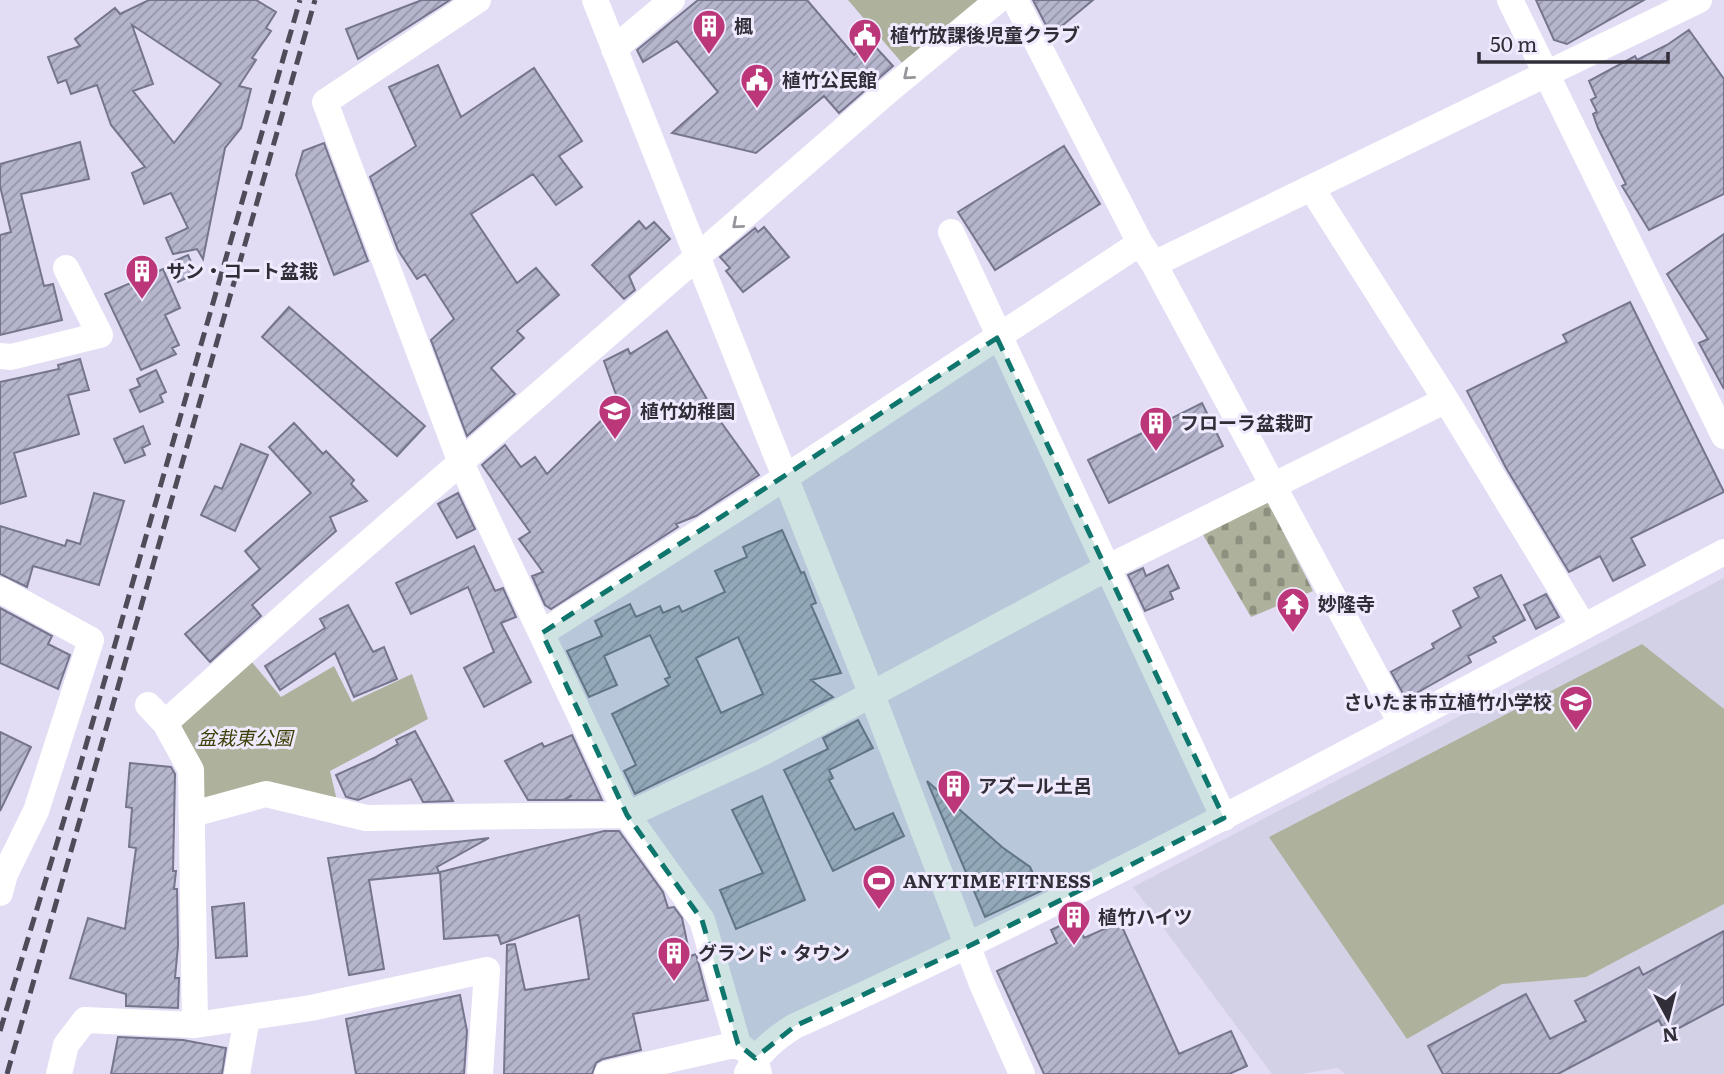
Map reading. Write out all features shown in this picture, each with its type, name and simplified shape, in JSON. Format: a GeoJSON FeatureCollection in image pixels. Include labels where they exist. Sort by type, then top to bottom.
{"type":"FeatureCollection","features":[{"type":"Feature","properties":{"kind":"street"},"geometry":{"type":"LineString","coordinates":[[478,0],[325,102],[461,463],[627,815],[702,920],[750,1062]]}},
{"type":"Feature","properties":{"kind":"street"},"geometry":{"type":"LineString","coordinates":[[595,0],[872,695],[967,947],[1022,1074]]}},
{"type":"Feature","properties":{"kind":"street"},"geometry":{"type":"LineString","coordinates":[[614,49],[672,0]]}},
{"type":"Feature","properties":{"kind":"street"},"geometry":{"type":"LineString","coordinates":[[195,1025],[191,770],[156,714],[461,463],[999,0]]}},
{"type":"Feature","properties":{"kind":"street"},"geometry":{"type":"LineString","coordinates":[[1015,0],[1147,254],[1401,723]]}},
{"type":"Feature","properties":{"kind":"street"},"geometry":{"type":"LineString","coordinates":[[1510,0],[1724,436]]}},
{"type":"Feature","properties":{"kind":"street"},"geometry":{"type":"LineString","coordinates":[[542,633],[997,338],[1147,254],[1312,189],[1699,0]]}},
{"type":"Feature","properties":{"kind":"street"},"geometry":{"type":"LineString","coordinates":[[1312,189],[1446,400],[1584,627]]}},
{"type":"Feature","properties":{"kind":"street"},"geometry":{"type":"LineString","coordinates":[[951,232],[997,338],[1109,567],[1224,818]]}},
{"type":"Feature","properties":{"kind":"street"},"geometry":{"type":"LineString","coordinates":[[0,356],[11,357],[100,335],[66,268]]}},
{"type":"Feature","properties":{"kind":"street"},"geometry":{"type":"LineString","coordinates":[[193,814],[266,794],[366,818],[627,815],[762,753],[1109,567],[1446,400]]}},
{"type":"Feature","properties":{"kind":"street"},"geometry":{"type":"LineString","coordinates":[[607,1074],[750,1062],[775,1038],[795,1026],[967,947],[1224,818],[1724,552]]}},
{"type":"Feature","properties":{"kind":"street"},"geometry":{"type":"LineString","coordinates":[[0,590],[91,640],[36,811],[2,879]]}},
{"type":"Feature","properties":{"kind":"street"},"geometry":{"type":"LineString","coordinates":[[59,1074],[66,1045],[85,1020],[195,1025],[311,1008],[487,970],[480,1074]]}},
{"type":"Feature","properties":{"kind":"street"},"geometry":{"type":"LineString","coordinates":[[237,1074],[247,1018]]}},
{"type":"Feature","properties":{"kind":"highlighted area"},"geometry":{"type":"Polygon","coordinates":[[[997,338],[1224,818],[967,947],[795,1026],[755,1058],[738,1044],[702,920],[627,815],[542,633],[997,338]]]}},
{"type":"Feature","properties":{"kind":"shaded area","name":"さいたま市立植竹小学校"},"geometry":{"type":"Polygon","coordinates":[[[1724,578],[1724,1074],[1345,1074],[1338,1068],[1301,1074],[1272,1074],[1133,887],[1724,578]]]}},
{"type":"Feature","properties":{"kind":"green space"},"geometry":{"type":"Polygon","coordinates":[[[848,0],[981,0],[903,64],[848,0]]]}},
{"type":"Feature","properties":{"kind":"green space"},"geometry":{"type":"Polygon","coordinates":[[[1268,502],[1313,591],[1251,617],[1202,533],[1268,502]]]}},
{"type":"Feature","properties":{"kind":"green space"},"geometry":{"type":"Polygon","coordinates":[[[1642,644],[1724,709],[1724,904],[1586,977],[1502,984],[1407,1039],[1269,837],[1642,644]]]}},
{"type":"Feature","properties":{"kind":"green space","name":"盆栽東公園"},"geometry":{"type":"Polygon","coordinates":[[[251,661],[281,697],[334,666],[352,702],[412,674],[428,719],[330,771],[337,801],[203,799],[177,723],[251,661]]]}},
{"type":"Feature","properties":{"kind":"building"},"geometry":{"type":"Polygon","coordinates":[[[149,0],[256,0],[276,12],[266,28],[271,31],[252,58],[256,60],[239,86],[251,89],[241,128],[225,148],[203,259],[197,249],[173,254],[166,238],[188,228],[171,193],[144,204],[132,173],[145,167],[111,125],[97,85],[71,94],[66,80],[58,83],[48,57],[80,46],[75,39],[115,8],[120,14],[149,0]],[[132,25],[153,84],[133,91],[174,143],[221,84],[132,25]]]}},
{"type":"Feature","properties":{"kind":"building"},"geometry":{"type":"Polygon","coordinates":[[[422,0],[450,0],[358,59],[346,29],[422,0]]]}},
{"type":"Feature","properties":{"kind":"building"},"geometry":{"type":"Polygon","coordinates":[[[698,0],[807,0],[854,55],[870,41],[893,66],[839,113],[824,96],[756,153],[672,133],[718,92],[677,41],[643,62],[637,50],[698,0]]]}},
{"type":"Feature","properties":{"kind":"building"},"geometry":{"type":"Polygon","coordinates":[[[1033,0],[1093,0],[1051,35],[1033,0]]]}},
{"type":"Feature","properties":{"kind":"building"},"geometry":{"type":"Polygon","coordinates":[[[1536,0],[1644,0],[1567,44],[1554,40],[1536,0]]]}},
{"type":"Feature","properties":{"kind":"building"},"geometry":{"type":"Polygon","coordinates":[[[1689,30],[1724,79],[1724,194],[1649,230],[1622,186],[1626,184],[1598,128],[1593,114],[1597,112],[1591,100],[1596,97],[1589,81],[1635,56],[1637,60],[1667,45],[1689,30]]]}},
{"type":"Feature","properties":{"kind":"building"},"geometry":{"type":"Polygon","coordinates":[[[438,65],[461,117],[534,68],[582,141],[559,156],[582,187],[556,205],[533,174],[471,214],[517,283],[536,268],[559,295],[517,331],[524,338],[491,368],[515,394],[467,436],[431,340],[454,319],[425,274],[417,279],[398,250],[370,177],[416,146],[389,87],[438,65]]]}},
{"type":"Feature","properties":{"kind":"building"},"geometry":{"type":"Polygon","coordinates":[[[80,142],[89,179],[21,194],[44,286],[53,284],[62,320],[0,335],[0,235],[11,232],[0,186],[0,164],[80,142]]]}},
{"type":"Feature","properties":{"kind":"building"},"geometry":{"type":"Polygon","coordinates":[[[324,143],[368,261],[334,275],[296,175],[303,151],[324,143]]]}},
{"type":"Feature","properties":{"kind":"building"},"geometry":{"type":"Polygon","coordinates":[[[1064,146],[1100,204],[995,270],[958,212],[1064,146]]]}},
{"type":"Feature","properties":{"kind":"building"},"geometry":{"type":"Polygon","coordinates":[[[639,221],[646,229],[654,222],[670,239],[629,276],[635,290],[624,299],[592,265],[639,221]]]}},
{"type":"Feature","properties":{"kind":"building"},"geometry":{"type":"Polygon","coordinates":[[[764,227],[789,257],[743,292],[726,271],[730,268],[720,257],[755,228],[758,232],[764,227]]]}},
{"type":"Feature","properties":{"kind":"building"},"geometry":{"type":"Polygon","coordinates":[[[1724,234],[1724,389],[1699,343],[1708,339],[1667,274],[1724,234]]]}},
{"type":"Feature","properties":{"kind":"building"},"geometry":{"type":"Polygon","coordinates":[[[188,255],[196,274],[178,282],[170,263],[188,255]]]}},
{"type":"Feature","properties":{"kind":"building"},"geometry":{"type":"Polygon","coordinates":[[[163,269],[180,308],[165,315],[179,345],[172,348],[176,354],[141,370],[105,294],[163,269]]]}},
{"type":"Feature","properties":{"kind":"building"},"geometry":{"type":"Polygon","coordinates":[[[1630,302],[1724,492],[1631,538],[1645,565],[1613,581],[1600,556],[1569,572],[1506,468],[1467,391],[1567,342],[1563,335],[1630,302]]]}},
{"type":"Feature","properties":{"kind":"building"},"geometry":{"type":"Polygon","coordinates":[[[289,307],[425,426],[397,456],[262,337],[289,307]]]}},
{"type":"Feature","properties":{"kind":"building"},"geometry":{"type":"Polygon","coordinates":[[[667,331],[718,418],[759,475],[696,516],[676,524],[678,527],[551,609],[545,605],[532,576],[543,572],[519,539],[530,532],[482,465],[505,445],[521,467],[535,457],[547,474],[619,403],[604,361],[628,349],[630,354],[667,331]]]}},
{"type":"Feature","properties":{"kind":"building"},"geometry":{"type":"Polygon","coordinates":[[[80,359],[89,390],[68,395],[79,434],[14,453],[26,496],[0,504],[0,382],[59,369],[58,365],[80,359]]]}},
{"type":"Feature","properties":{"kind":"building"},"geometry":{"type":"Polygon","coordinates":[[[156,370],[166,392],[160,395],[163,402],[140,412],[130,390],[140,386],[137,379],[156,370]]]}},
{"type":"Feature","properties":{"kind":"building","name":"フローラ盆栽町"},"geometry":{"type":"Polygon","coordinates":[[[1202,403],[1223,446],[1109,503],[1088,460],[1202,403]]]}},
{"type":"Feature","properties":{"kind":"building"},"geometry":{"type":"Polygon","coordinates":[[[294,423],[323,454],[326,451],[354,480],[351,484],[367,501],[330,517],[336,531],[252,605],[261,616],[210,662],[185,634],[260,569],[245,551],[311,493],[269,447],[294,423]]]}},
{"type":"Feature","properties":{"kind":"building"},"geometry":{"type":"Polygon","coordinates":[[[143,426],[150,444],[142,448],[145,455],[125,463],[114,439],[143,426]]]}},
{"type":"Feature","properties":{"kind":"building"},"geometry":{"type":"Polygon","coordinates":[[[241,444],[268,455],[235,531],[201,515],[215,486],[222,489],[241,444]]]}},
{"type":"Feature","properties":{"kind":"building"},"geometry":{"type":"Polygon","coordinates":[[[94,493],[124,501],[99,585],[33,566],[27,587],[0,574],[0,526],[65,546],[67,540],[80,544],[94,493]]]}},
{"type":"Feature","properties":{"kind":"building"},"geometry":{"type":"Polygon","coordinates":[[[458,493],[475,529],[457,538],[438,504],[458,493]]]}},
{"type":"Feature","properties":{"kind":"building"},"geometry":{"type":"Polygon","coordinates":[[[782,530],[801,573],[804,572],[816,603],[811,605],[841,673],[811,680],[833,697],[635,794],[624,771],[636,765],[612,714],[669,685],[665,679],[670,677],[650,635],[604,656],[617,685],[589,697],[567,651],[602,636],[595,621],[630,604],[636,617],[660,606],[663,613],[679,606],[682,612],[725,592],[715,571],[747,557],[743,547],[782,530]],[[738,637],[696,658],[721,713],[763,694],[738,637]]]}},
{"type":"Feature","properties":{"kind":"building"},"geometry":{"type":"Polygon","coordinates":[[[474,546],[495,591],[503,588],[516,617],[501,623],[531,682],[484,707],[464,668],[494,652],[468,587],[411,614],[396,583],[474,546]]]}},
{"type":"Feature","properties":{"kind":"building"},"geometry":{"type":"Polygon","coordinates":[[[1168,565],[1179,588],[1170,592],[1173,599],[1145,611],[1128,575],[1143,568],[1146,576],[1168,565]]]}},
{"type":"Feature","properties":{"kind":"building"},"geometry":{"type":"Polygon","coordinates":[[[1501,575],[1525,620],[1493,637],[1496,642],[1468,656],[1471,662],[1406,699],[1391,672],[1434,648],[1432,644],[1461,627],[1453,611],[1479,597],[1474,588],[1501,575]]]}},
{"type":"Feature","properties":{"kind":"building"},"geometry":{"type":"Polygon","coordinates":[[[1546,594],[1559,617],[1536,629],[1524,605],[1546,594]]]}},
{"type":"Feature","properties":{"kind":"building"},"geometry":{"type":"Polygon","coordinates":[[[348,605],[373,652],[384,647],[397,679],[354,697],[335,653],[280,690],[265,666],[325,628],[320,619],[348,605]]]}},
{"type":"Feature","properties":{"kind":"building"},"geometry":{"type":"Polygon","coordinates":[[[0,608],[52,636],[48,644],[70,655],[58,689],[0,663],[0,608]]]}},
{"type":"Feature","properties":{"kind":"building"},"geometry":{"type":"Polygon","coordinates":[[[858,720],[873,748],[829,770],[833,778],[829,780],[855,830],[893,813],[904,836],[833,871],[784,770],[828,749],[823,738],[858,720]]]}},
{"type":"Feature","properties":{"kind":"building"},"geometry":{"type":"Polygon","coordinates":[[[415,731],[453,801],[423,802],[411,779],[358,800],[346,797],[336,775],[374,758],[398,744],[396,740],[415,731]]]}},
{"type":"Feature","properties":{"kind":"building"},"geometry":{"type":"Polygon","coordinates":[[[0,732],[31,747],[0,811],[0,732]]]}},
{"type":"Feature","properties":{"kind":"building"},"geometry":{"type":"Polygon","coordinates":[[[572,735],[602,800],[565,800],[572,795],[563,800],[528,800],[505,761],[542,743],[544,747],[572,735]]]}},
{"type":"Feature","properties":{"kind":"building"},"geometry":{"type":"Polygon","coordinates":[[[130,763],[171,767],[175,774],[173,871],[176,871],[174,889],[177,889],[178,946],[175,978],[179,978],[178,1008],[126,1006],[126,994],[70,978],[88,918],[125,929],[136,848],[129,847],[132,808],[126,807],[130,763]]]}},
{"type":"Feature","properties":{"kind":"building"},"geometry":{"type":"Polygon","coordinates":[[[927,781],[1002,847],[1030,867],[1041,891],[985,917],[927,781]]]}},
{"type":"Feature","properties":{"kind":"building"},"geometry":{"type":"Polygon","coordinates":[[[762,796],[805,900],[736,929],[720,890],[763,873],[732,810],[762,796]]]}},
{"type":"Feature","properties":{"kind":"building"},"geometry":{"type":"Polygon","coordinates":[[[604,831],[619,831],[663,892],[668,908],[674,907],[682,918],[690,956],[696,954],[708,1000],[633,1014],[641,1050],[603,1059],[596,1063],[592,1074],[504,1074],[507,945],[515,944],[525,990],[589,979],[579,915],[501,944],[498,935],[444,939],[440,872],[604,831]]]}},
{"type":"Feature","properties":{"kind":"building"},"geometry":{"type":"Polygon","coordinates":[[[489,838],[437,867],[439,873],[369,880],[384,969],[349,975],[328,858],[489,838]]]}},
{"type":"Feature","properties":{"kind":"building"},"geometry":{"type":"Polygon","coordinates":[[[244,903],[247,956],[216,958],[212,907],[244,903]]]}},
{"type":"Feature","properties":{"kind":"building"},"geometry":{"type":"Polygon","coordinates":[[[1076,918],[1084,938],[1120,922],[1179,1054],[1231,1031],[1247,1066],[1229,1074],[1044,1074],[997,971],[1057,943],[1051,930],[1076,918]]]}},
{"type":"Feature","properties":{"kind":"building"},"geometry":{"type":"Polygon","coordinates":[[[1724,931],[1724,1004],[1666,1035],[1659,1020],[1558,1074],[1443,1074],[1428,1046],[1526,994],[1550,1039],[1586,1021],[1575,1001],[1639,967],[1643,975],[1724,931]]]}},
{"type":"Feature","properties":{"kind":"building"},"geometry":{"type":"Polygon","coordinates":[[[460,995],[467,1031],[464,1074],[356,1074],[346,1019],[460,995]]]}},
{"type":"Feature","properties":{"kind":"building"},"geometry":{"type":"Polygon","coordinates":[[[118,1037],[183,1040],[226,1048],[222,1074],[111,1074],[118,1037]]]}},
{"type":"Feature","properties":{"kind":"railway"},"geometry":{"type":"LineString","coordinates":[[0,1031],[76,780],[300,0]]}},
{"type":"Feature","properties":{"kind":"railway"},"geometry":{"type":"LineString","coordinates":[[7,1074],[315,0]]}},
{"type":"Feature","properties":{"kind":"place","name":"楓"},"geometry":{"type":"Point","coordinates":[709,56]}},
{"type":"Feature","properties":{"kind":"place","name":"植竹放課後児童クラブ"},"geometry":{"type":"Point","coordinates":[865,65]}},
{"type":"Feature","properties":{"kind":"place","name":"植竹公民館"},"geometry":{"type":"Point","coordinates":[757,110]}},
{"type":"Feature","properties":{"kind":"place","name":"サン・コート盆栽"},"geometry":{"type":"Point","coordinates":[142,301]}},
{"type":"Feature","properties":{"kind":"place","name":"植竹幼稚園"},"geometry":{"type":"Point","coordinates":[615,441]}},
{"type":"Feature","properties":{"kind":"place","name":"フローラ盆栽町"},"geometry":{"type":"Point","coordinates":[1156,453]}},
{"type":"Feature","properties":{"kind":"place","name":"妙隆寺"},"geometry":{"type":"Point","coordinates":[1293,634]}},
{"type":"Feature","properties":{"kind":"place","name":"さいたま市立植竹小学校"},"geometry":{"type":"Point","coordinates":[1576,732]}},
{"type":"Feature","properties":{"kind":"place","name":"アズール土呂"},"geometry":{"type":"Point","coordinates":[954,816]}},
{"type":"Feature","properties":{"kind":"place","name":"ANYTIME FITNESS"},"geometry":{"type":"Point","coordinates":[879,911]}},
{"type":"Feature","properties":{"kind":"place","name":"植竹ハイツ"},"geometry":{"type":"Point","coordinates":[1074,947]}},
{"type":"Feature","properties":{"kind":"place","name":"グランド・タウン"},"geometry":{"type":"Point","coordinates":[674,983]}}]}
